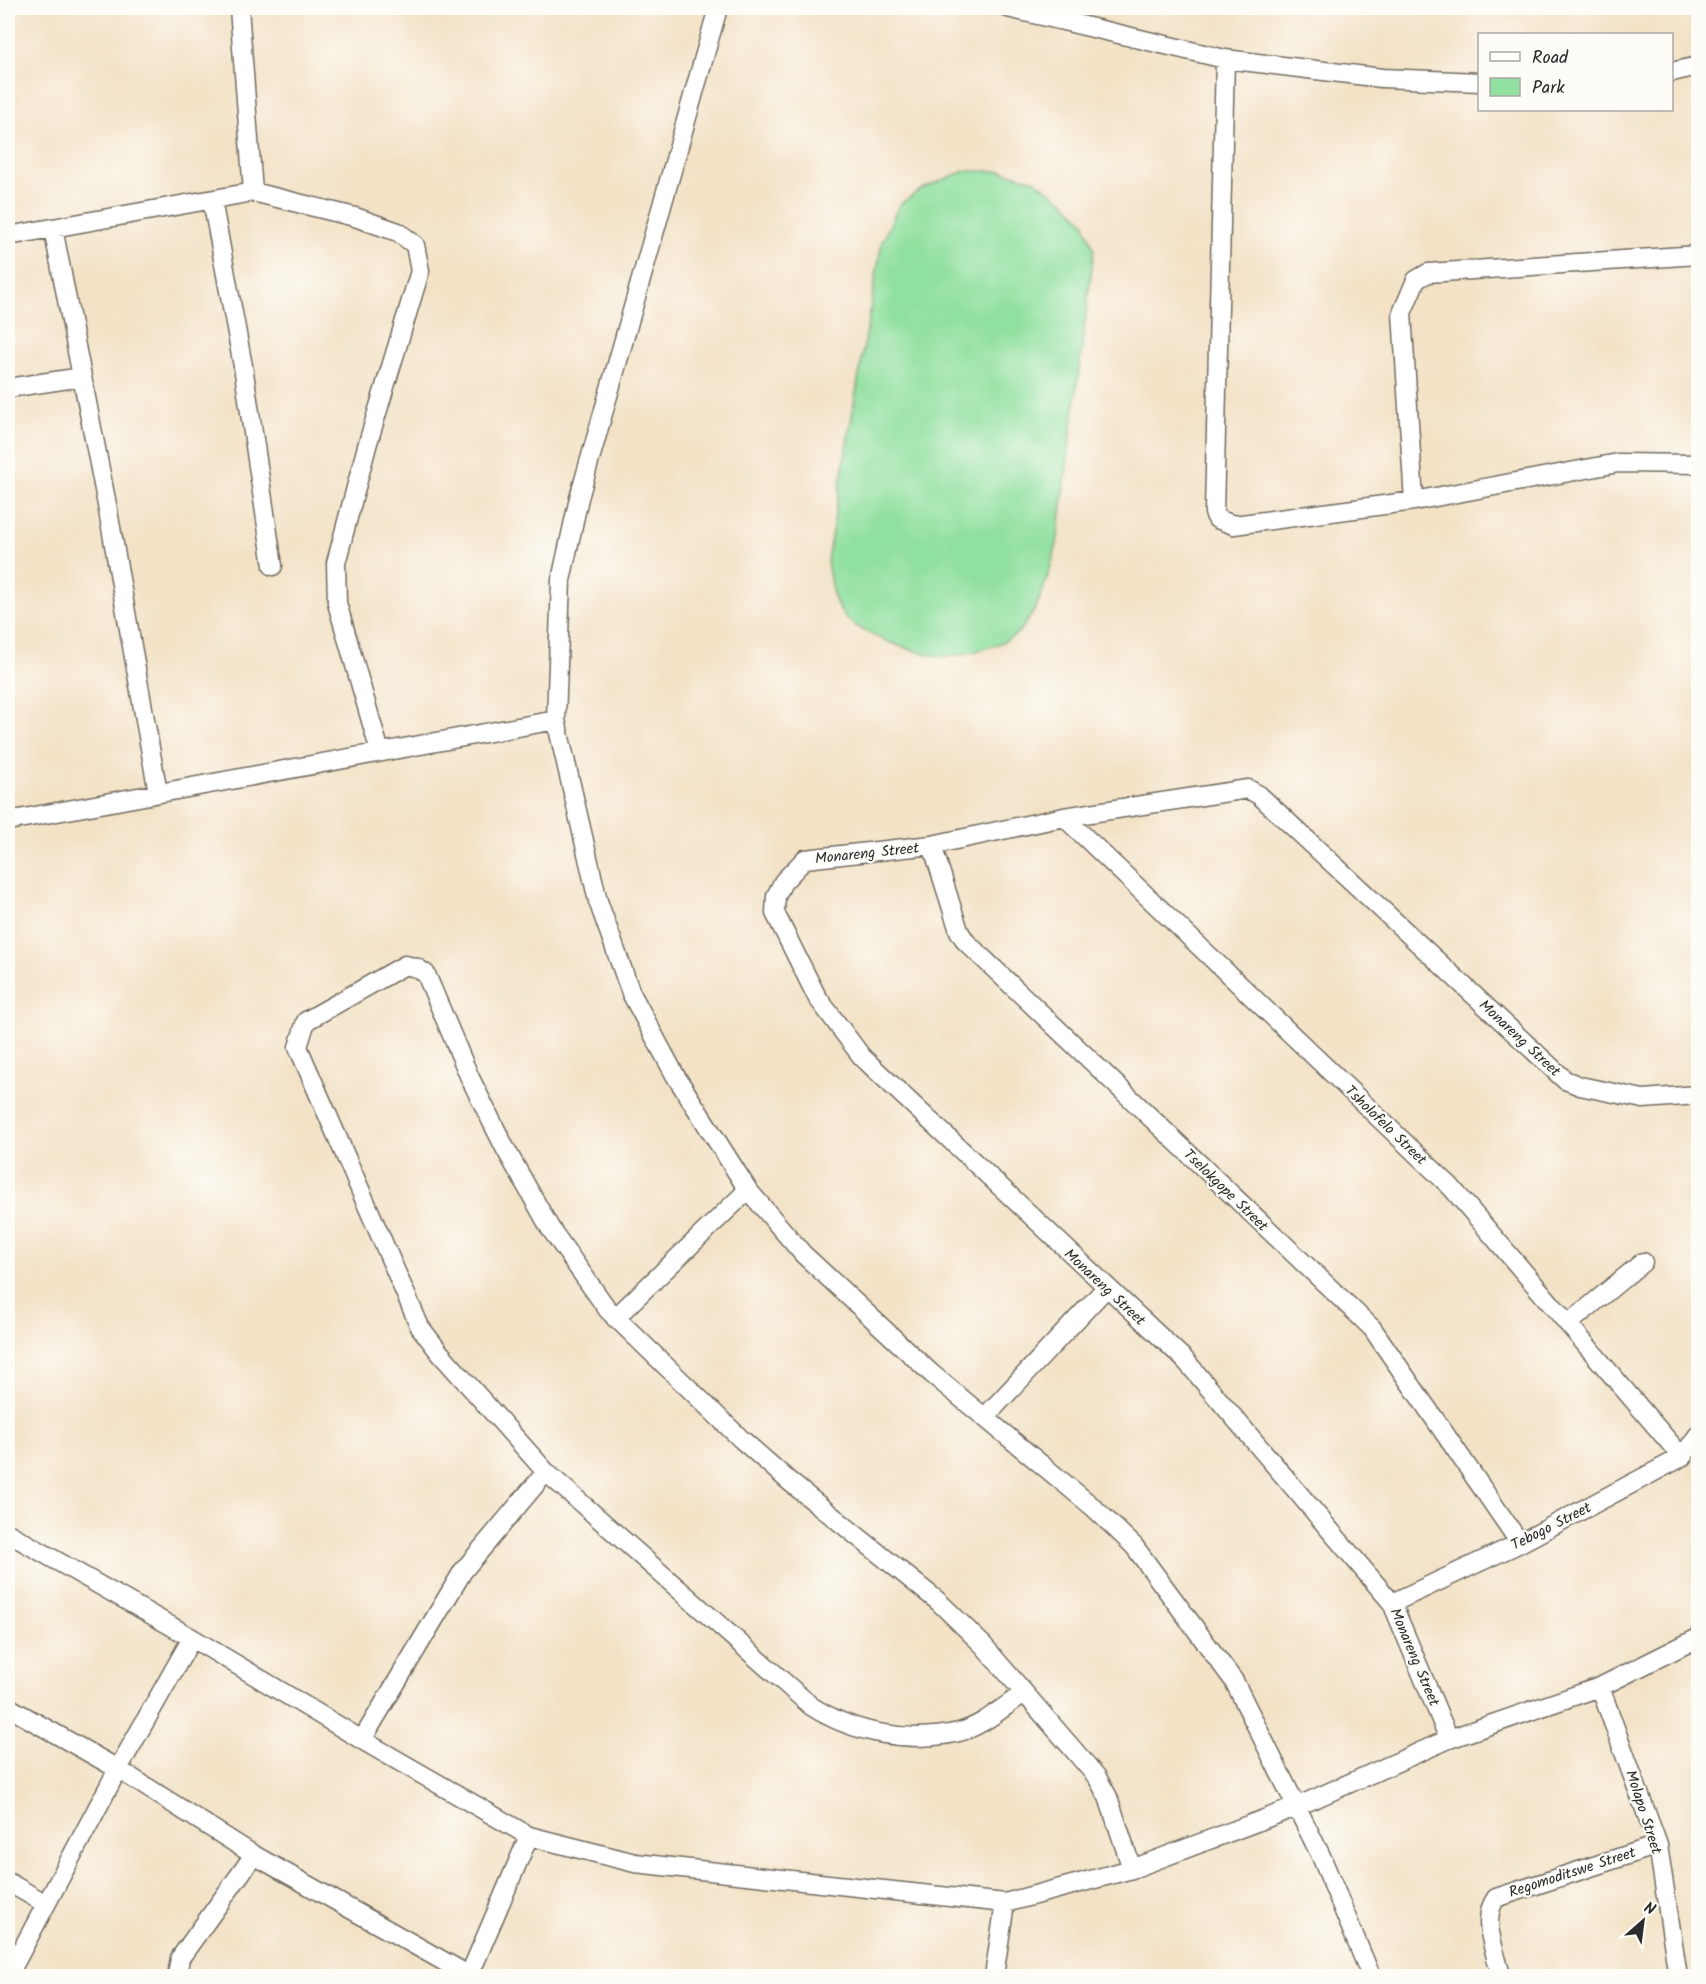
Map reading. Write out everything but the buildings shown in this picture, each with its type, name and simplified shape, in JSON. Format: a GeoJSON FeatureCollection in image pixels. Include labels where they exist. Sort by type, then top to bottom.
{"type":"FeatureCollection","features":[{"type":"Feature","properties":{"kind":"street"},"geometry":{"type":"LineString","coordinates":[[239,8],[253,192]]}},
{"type":"Feature","properties":{"kind":"street"},"geometry":{"type":"LineString","coordinates":[[718,8],[579,498],[561,580],[556,720],[598,901],[631,993],[675,1075],[748,1190],[803,1254],[932,1374],[986,1416],[1093,1507],[1134,1546],[1234,1681],[1320,1856],[1371,1977]]}},
{"type":"Feature","properties":{"kind":"street"},"geometry":{"type":"LineString","coordinates":[[1008,8],[1225,59],[1382,78],[1478,82]]}},
{"type":"Feature","properties":{"kind":"street"},"geometry":{"type":"LineString","coordinates":[[1225,59],[1214,513],[1217,519],[1234,525],[1414,501],[1618,463],[1698,464]]}},
{"type":"Feature","properties":{"kind":"street"},"geometry":{"type":"LineString","coordinates":[[1673,72],[1698,66]]}},
{"type":"Feature","properties":{"kind":"street"},"geometry":{"type":"LineString","coordinates":[[8,236],[253,192],[355,217],[398,232],[415,245],[420,271],[367,446],[336,563],[337,603],[380,752]]}},
{"type":"Feature","properties":{"kind":"street"},"geometry":{"type":"LineString","coordinates":[[212,200],[243,366],[273,566]]}},
{"type":"Feature","properties":{"kind":"street"},"geometry":{"type":"LineString","coordinates":[[53,228],[158,793]]}},
{"type":"Feature","properties":{"kind":"street"},"geometry":{"type":"LineString","coordinates":[[1414,501],[1402,313],[1416,280],[1428,273],[1698,255]]}},
{"type":"Feature","properties":{"kind":"street"},"geometry":{"type":"LineString","coordinates":[[8,388],[82,376]]}},
{"type":"Feature","properties":{"kind":"street"},"geometry":{"type":"LineString","coordinates":[[8,820],[556,720]]}},
{"type":"Feature","properties":{"kind":"street","name":"Monareng Street"},"geometry":{"type":"LineString","coordinates":[[1449,1739],[1392,1603],[1185,1360],[862,1057],[817,997],[775,913],[776,896],[783,882],[805,859],[932,845],[1064,817],[1248,789],[1259,795],[1565,1080],[1580,1086],[1643,1099],[1698,1095]]}},
{"type":"Feature","properties":{"kind":"street","name":"Tsholofelo Street"},"geometry":{"type":"LineString","coordinates":[[1064,817],[1451,1187],[1682,1457]]}},
{"type":"Feature","properties":{"kind":"street","name":"Tselokgope Street"},"geometry":{"type":"LineString","coordinates":[[932,845],[959,931],[966,942],[1372,1328],[1520,1543]]}},
{"type":"Feature","properties":{"kind":"street"},"geometry":{"type":"LineString","coordinates":[[1023,1694],[974,1726],[959,1732],[922,1736],[880,1733],[832,1720],[811,1706],[546,1472],[440,1353],[420,1327],[298,1047],[306,1021],[405,965],[417,968],[426,974],[470,1078],[505,1148],[550,1228],[615,1318],[757,1454],[939,1602],[983,1645],[1023,1694],[1077,1751],[1097,1777],[1108,1797],[1132,1869]]}},
{"type":"Feature","properties":{"kind":"street"},"geometry":{"type":"LineString","coordinates":[[615,1318],[748,1190]]}},
{"type":"Feature","properties":{"kind":"street"},"geometry":{"type":"LineString","coordinates":[[1568,1324],[1643,1262]]}},
{"type":"Feature","properties":{"kind":"street"},"geometry":{"type":"LineString","coordinates":[[986,1416],[1106,1288]]}},
{"type":"Feature","properties":{"kind":"street","name":"Tebogo Street"},"geometry":{"type":"LineString","coordinates":[[1392,1603],[1520,1543],[1682,1457],[1698,1436]]}},
{"type":"Feature","properties":{"kind":"street"},"geometry":{"type":"LineString","coordinates":[[362,1740],[463,1570],[546,1472]]}},
{"type":"Feature","properties":{"kind":"street"},"geometry":{"type":"LineString","coordinates":[[8,1533],[529,1836],[635,1863],[1005,1903],[1132,1869],[1296,1807],[1449,1739],[1600,1687],[1698,1638]]}},
{"type":"Feature","properties":{"kind":"street"},"geometry":{"type":"LineString","coordinates":[[8,1977],[118,1769],[192,1638]]}},
{"type":"Feature","properties":{"kind":"street","name":"Molapo Street"},"geometry":{"type":"LineString","coordinates":[[1600,1687],[1658,1845],[1678,1977]]}},
{"type":"Feature","properties":{"kind":"street"},"geometry":{"type":"LineString","coordinates":[[8,1707],[118,1769],[254,1855],[470,1976],[529,1836]]}},
{"type":"Feature","properties":{"kind":"street","name":"Regomoditswe Street"},"geometry":{"type":"LineString","coordinates":[[1501,1977],[1488,1919],[1496,1898],[1658,1845]]}},
{"type":"Feature","properties":{"kind":"street"},"geometry":{"type":"LineString","coordinates":[[177,1977],[180,1958],[254,1855]]}},
{"type":"Feature","properties":{"kind":"street"},"geometry":{"type":"LineString","coordinates":[[8,1882],[46,1904]]}},
{"type":"Feature","properties":{"kind":"street"},"geometry":{"type":"LineString","coordinates":[[994,1977],[1005,1903]]}},
{"type":"Feature","properties":{"kind":"green space"},"geometry":{"type":"Polygon","coordinates":[[[964,171],[1002,171],[1034,180],[1064,201],[1084,222],[1094,250],[1057,544],[1041,595],[1029,619],[1012,637],[978,651],[942,656],[919,652],[890,642],[853,624],[837,605],[827,561],[882,242],[899,205],[922,189],[964,171]]]}}]}
